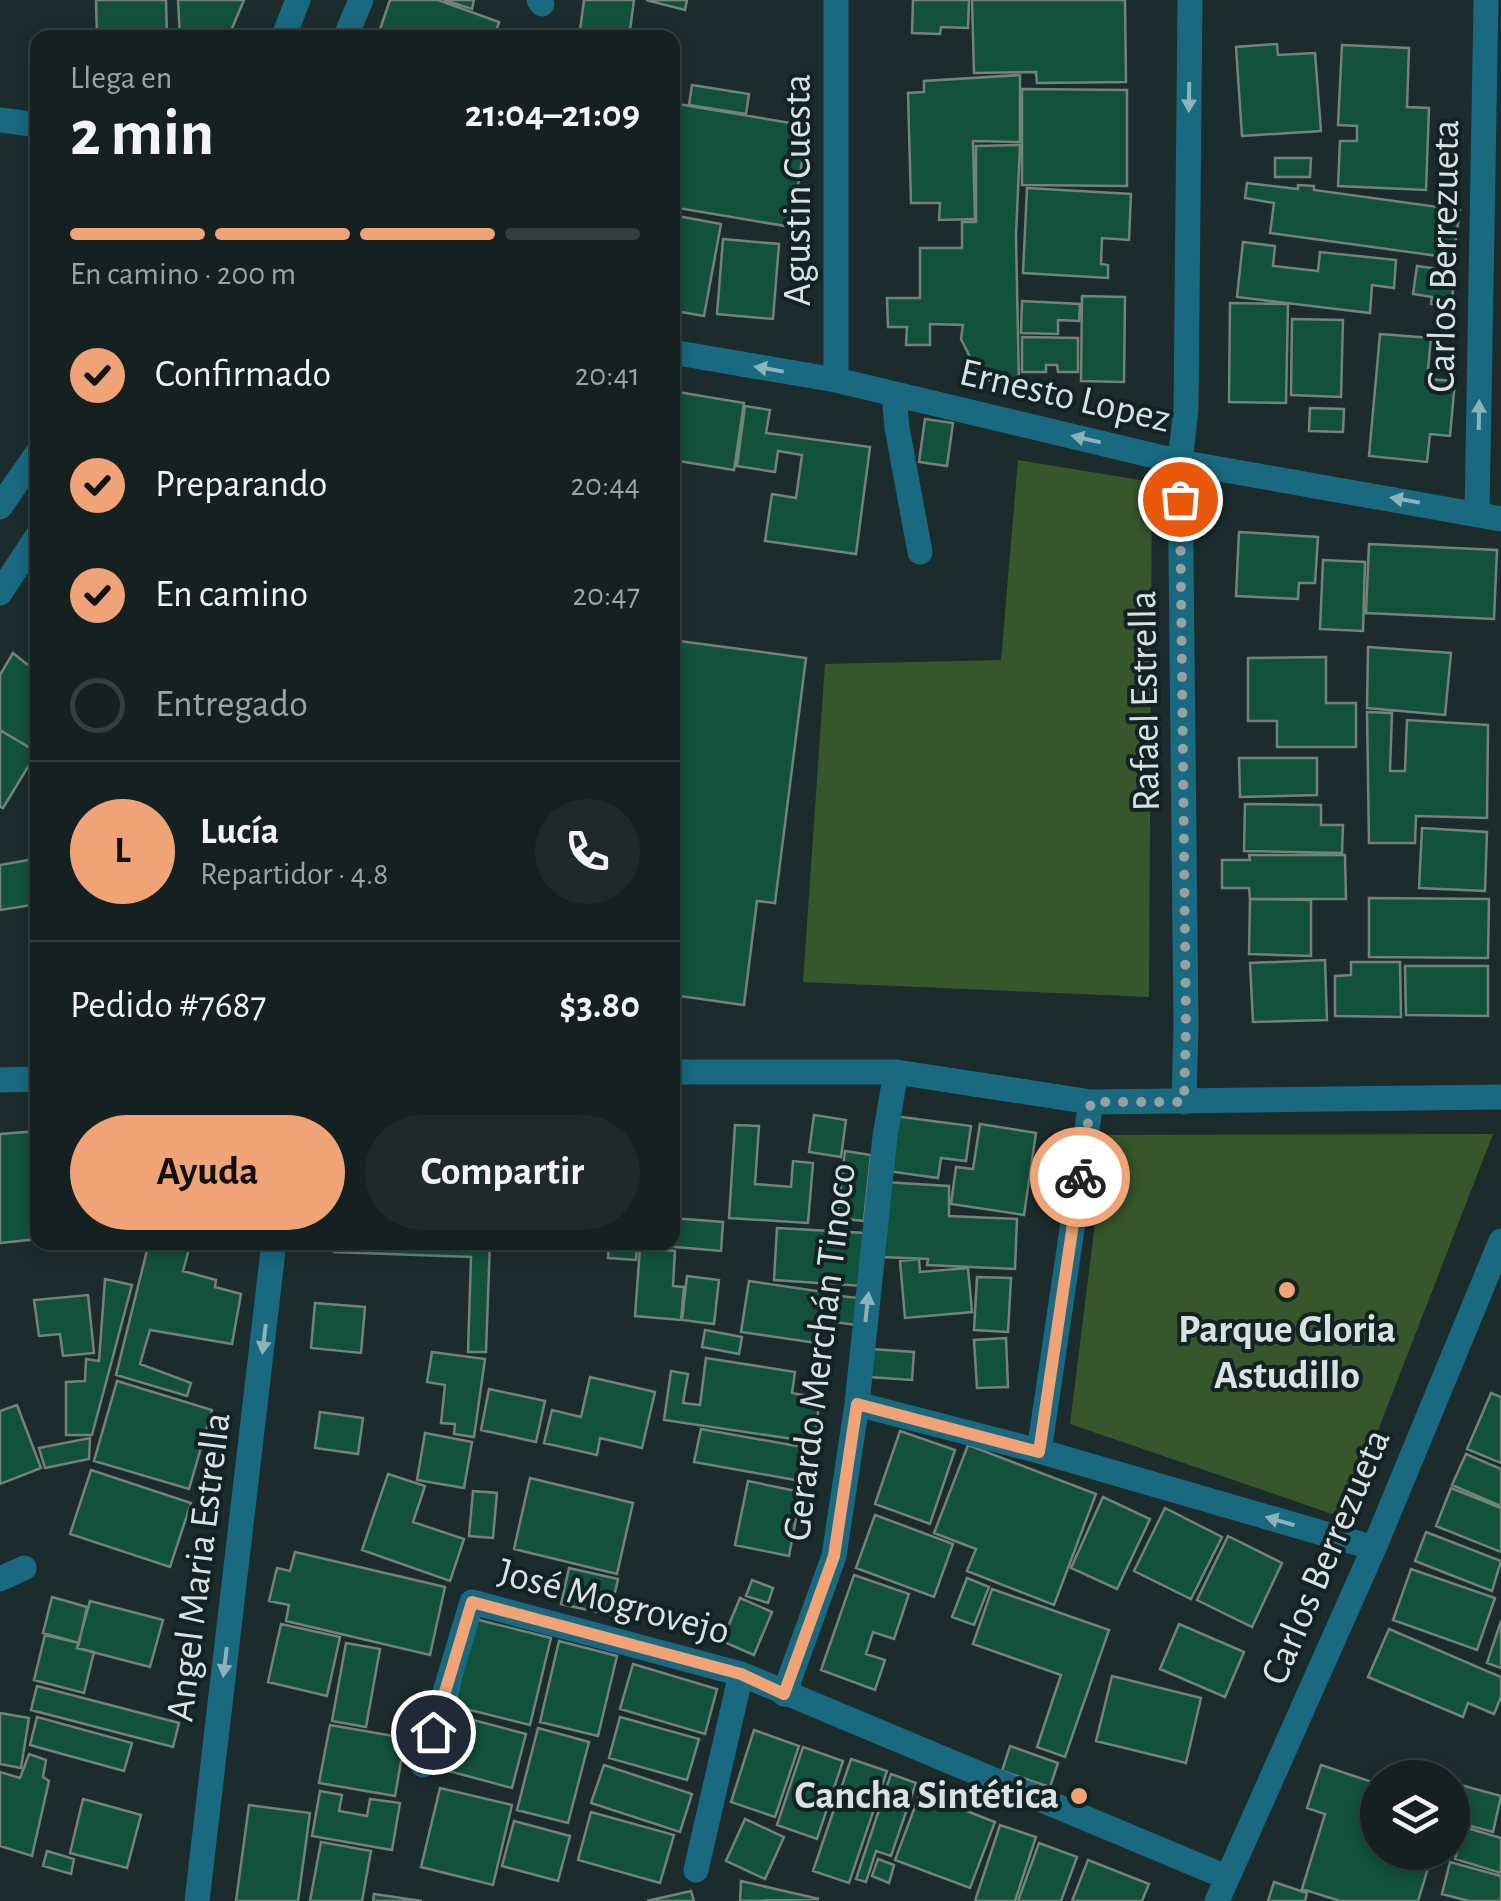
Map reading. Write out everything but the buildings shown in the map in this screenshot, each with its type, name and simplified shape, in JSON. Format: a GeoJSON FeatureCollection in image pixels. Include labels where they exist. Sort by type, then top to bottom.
{"type":"FeatureCollection","features":[{"type":"Feature","properties":{"kind":"street"},"geometry":{"type":"LineString","coordinates":[[287,30],[298,0]]}},
{"type":"Feature","properties":{"kind":"street"},"geometry":{"type":"LineString","coordinates":[[348,30],[361,0]]}},
{"type":"Feature","properties":{"kind":"street","name":"Agustin Cuesta"},"geometry":{"type":"LineString","coordinates":[[836,0],[836,380]]}},
{"type":"Feature","properties":{"kind":"street","name":"Rafael Estrella"},"geometry":{"type":"LineString","coordinates":[[1184,1102],[1180,462],[1186,409],[1190,0]]}},
{"type":"Feature","properties":{"kind":"street","name":"Carlos Berrezueta"},"geometry":{"type":"LineString","coordinates":[[1486,0],[1489,516]]}},
{"type":"Feature","properties":{"kind":"street"},"geometry":{"type":"LineString","coordinates":[[0,120],[30,124]]}},
{"type":"Feature","properties":{"kind":"street","name":"Ernesto Lopez"},"geometry":{"type":"LineString","coordinates":[[680,353],[836,380],[1180,462],[1489,516]]}},
{"type":"Feature","properties":{"kind":"street"},"geometry":{"type":"LineString","coordinates":[[894,394],[896,428],[920,552]]}},
{"type":"Feature","properties":{"kind":"street"},"geometry":{"type":"LineString","coordinates":[[0,507],[28,483]]}},
{"type":"Feature","properties":{"kind":"street"},"geometry":{"type":"LineString","coordinates":[[0,592],[30,547]]}},
{"type":"Feature","properties":{"kind":"street"},"geometry":{"type":"LineString","coordinates":[[680,1072],[896,1072],[1091,1102],[1501,1098]]}},
{"type":"Feature","properties":{"kind":"street","name":"Gerardo Merchán Tinoco"},"geometry":{"type":"LineString","coordinates":[[784,1694],[834,1556],[857,1404],[884,1136],[896,1072]]}},
{"type":"Feature","properties":{"kind":"street"},"geometry":{"type":"LineString","coordinates":[[0,1080],[30,1079]]}},
{"type":"Feature","properties":{"kind":"street"},"geometry":{"type":"LineString","coordinates":[[1039,1452],[1091,1102]]}},
{"type":"Feature","properties":{"kind":"street","name":"Carlos Berrezueta"},"geometry":{"type":"LineString","coordinates":[[1221,1889],[1374,1548],[1501,1241]]}},
{"type":"Feature","properties":{"kind":"street","name":"Angel Maria Estrella"},"geometry":{"type":"LineString","coordinates":[[197,1901],[273,1250]]}},
{"type":"Feature","properties":{"kind":"street"},"geometry":{"type":"LineString","coordinates":[[857,1404],[1374,1548]]}},
{"type":"Feature","properties":{"kind":"street"},"geometry":{"type":"LineString","coordinates":[[0,1579],[24,1568]]}},
{"type":"Feature","properties":{"kind":"street","name":"José Mogrovejo"},"geometry":{"type":"LineString","coordinates":[[423,1765],[472,1602],[741,1674],[1221,1889]]}},
{"type":"Feature","properties":{"kind":"street"},"geometry":{"type":"LineString","coordinates":[[696,1870],[741,1674]]}},
{"type":"Feature","properties":{"kind":"green space"},"geometry":{"type":"Polygon","coordinates":[[[1018,460],[1152,482],[1149,997],[803,982],[825,664],[1001,660],[1018,460]]]}},
{"type":"Feature","properties":{"kind":"green space"},"geometry":{"type":"Polygon","coordinates":[[[1493,1134],[1344,1518],[1070,1424],[1106,1135],[1493,1134]]]}},
{"type":"Feature","properties":{"kind":"way so far"},"geometry":{"type":"LineString","coordinates":[[1080,1177],[1091,1102],[1184,1102],[1180,499]]}},
{"type":"Feature","properties":{"kind":"place","name":"Parque Gloria Astudillo"},"geometry":{"type":"Point","coordinates":[1287,1290]}},
{"type":"Feature","properties":{"kind":"place","name":"Cancha Sintética"},"geometry":{"type":"Point","coordinates":[1079,1796]}},
{"type":"Feature","properties":{"kind":"route"},"geometry":{"type":"LineString","coordinates":[[433,1732],[472,1602],[741,1674],[784,1694],[834,1556],[857,1404],[1039,1452],[1080,1177]]}}]}
